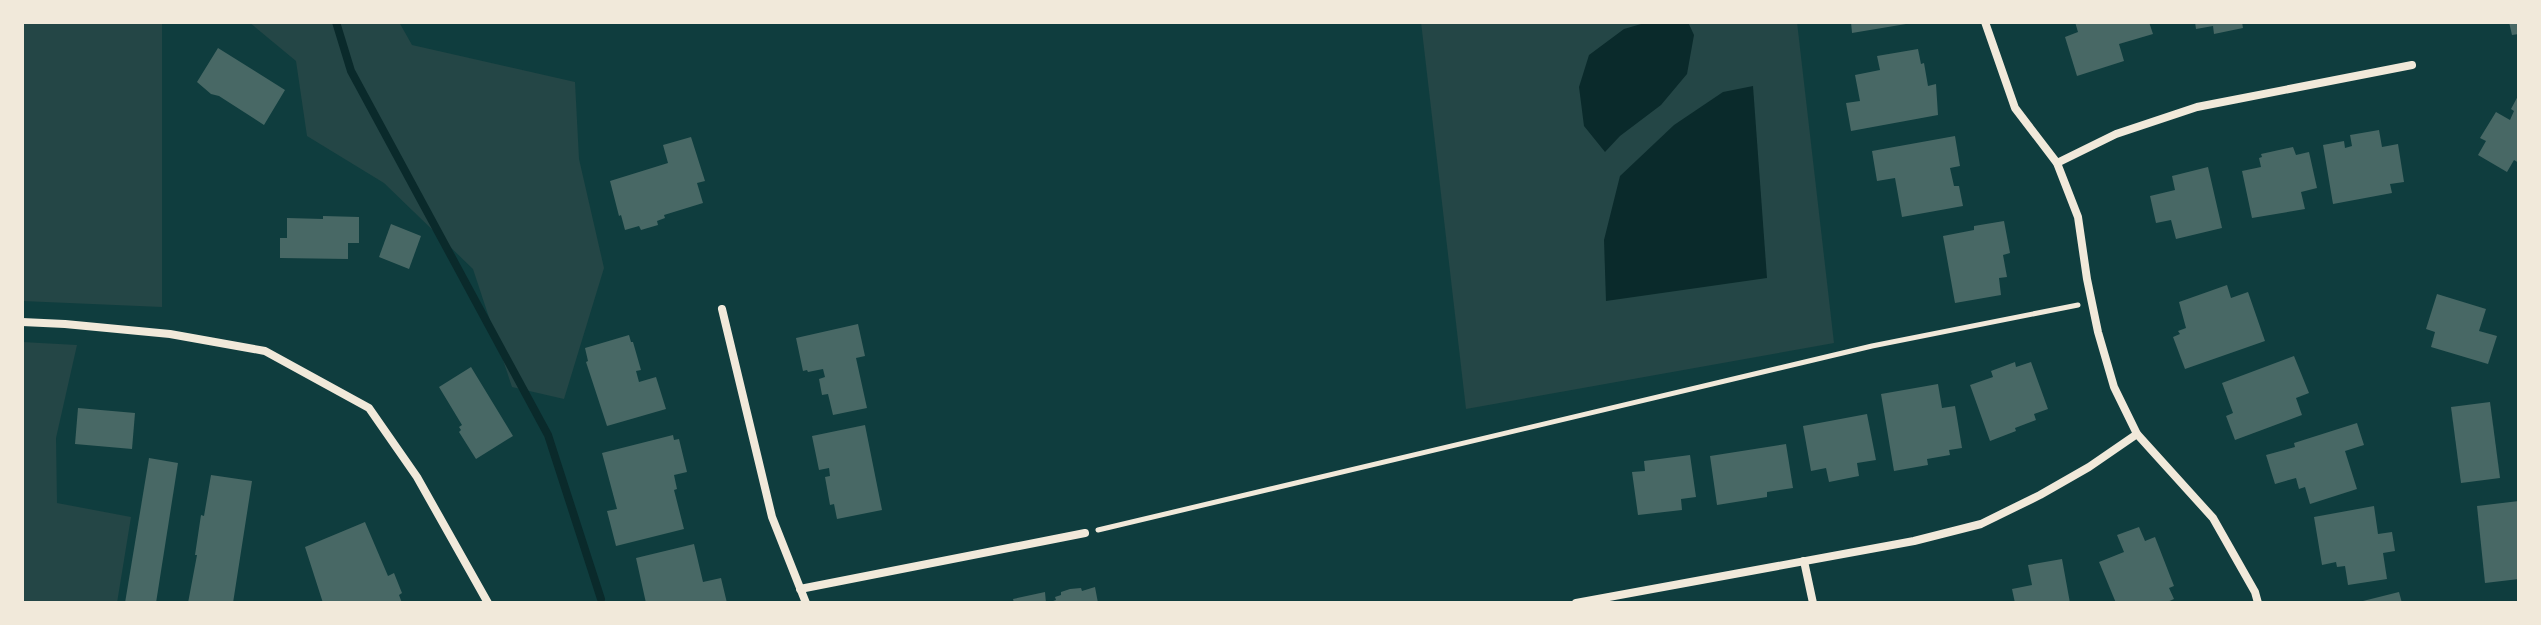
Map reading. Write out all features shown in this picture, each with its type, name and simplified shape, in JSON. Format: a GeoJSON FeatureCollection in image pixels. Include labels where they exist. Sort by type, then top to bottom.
{"type":"FeatureCollection","features":[{"type":"Feature","properties":{"kind":"street"},"geometry":{"type":"LineString","coordinates":[[1985,22],[2015,108],[2057,163],[2078,217],[2092,302],[2114,387],[2137,434],[2213,518],[2255,592],[2258,603]]}},
{"type":"Feature","properties":{"kind":"street"},"geometry":{"type":"LineString","coordinates":[[2057,163],[2116,134],[2197,107],[2412,65]]}},
{"type":"Feature","properties":{"kind":"street"},"geometry":{"type":"LineString","coordinates":[[722,309],[772,517],[806,603]]}},
{"type":"Feature","properties":{"kind":"street"},"geometry":{"type":"LineString","coordinates":[[22,322],[170,334],[265,351],[369,408],[417,477],[488,603]]}},
{"type":"Feature","properties":{"kind":"street"},"geometry":{"type":"LineString","coordinates":[[1576,603],[1914,541],[1981,524],[2089,467],[2137,434]]}},
{"type":"Feature","properties":{"kind":"street"},"geometry":{"type":"LineString","coordinates":[[800,589],[1085,533]]}},
{"type":"Feature","properties":{"kind":"street"},"geometry":{"type":"LineString","coordinates":[[1804,561],[1813,603]]}},
{"type":"Feature","properties":{"kind":"path"},"geometry":{"type":"LineString","coordinates":[[1085,533],[1872,346],[2092,302]]}},
{"type":"Feature","properties":{"kind":"shaded area"},"geometry":{"type":"Polygon","coordinates":[[[22,22],[162,22],[162,307],[22,301],[22,22]]]}},
{"type":"Feature","properties":{"kind":"shaded area"},"geometry":{"type":"Polygon","coordinates":[[[249,22],[399,22],[412,45],[575,82],[579,159],[604,268],[564,399],[512,387],[473,269],[384,183],[307,136],[296,61],[249,22]]]}},
{"type":"Feature","properties":{"kind":"shaded area"},"geometry":{"type":"Polygon","coordinates":[[[1421,22],[1797,22],[1834,343],[1466,409],[1421,22]]]}},
{"type":"Feature","properties":{"kind":"shaded area"},"geometry":{"type":"Polygon","coordinates":[[[1648,22],[1688,22],[1694,35],[1687,74],[1661,105],[1620,136],[1605,152],[1584,126],[1579,87],[1589,55],[1624,29],[1648,22]]]}},
{"type":"Feature","properties":{"kind":"shaded area"},"geometry":{"type":"Polygon","coordinates":[[[1753,86],[1767,278],[1606,301],[1604,240],[1620,176],[1674,125],[1723,92],[1753,86]]]}},
{"type":"Feature","properties":{"kind":"shaded area"},"geometry":{"type":"Polygon","coordinates":[[[22,342],[77,345],[56,438],[57,503],[131,517],[117,603],[22,603],[22,342]]]}},
{"type":"Feature","properties":{"kind":"building"},"geometry":{"type":"Polygon","coordinates":[[[1851,22],[1906,22],[1906,24],[1852,33],[1851,22]]]}},
{"type":"Feature","properties":{"kind":"building"},"geometry":{"type":"Polygon","coordinates":[[[2075,22],[2149,22],[2153,34],[2119,44],[2124,61],[2077,76],[2065,37],[2078,32],[2075,22]]]}},
{"type":"Feature","properties":{"kind":"building"},"geometry":{"type":"Polygon","coordinates":[[[2195,22],[2242,22],[2243,28],[2214,34],[2213,26],[2196,29],[2195,22]]]}},
{"type":"Feature","properties":{"kind":"building"},"geometry":{"type":"Polygon","coordinates":[[[2509,22],[2519,22],[2519,34],[2512,35],[2509,22]]]}},
{"type":"Feature","properties":{"kind":"building"},"geometry":{"type":"Polygon","coordinates":[[[218,48],[285,90],[264,125],[211,94],[197,82],[218,48]]]}},
{"type":"Feature","properties":{"kind":"building"},"geometry":{"type":"Polygon","coordinates":[[[1918,49],[1928,86],[1936,84],[1938,115],[1851,131],[1846,103],[1860,101],[1855,75],[1880,70],[1877,56],[1918,49]]]}},
{"type":"Feature","properties":{"kind":"building"},"geometry":{"type":"Polygon","coordinates":[[[2519,94],[2519,163],[2514,160],[2507,172],[2478,155],[2486,141],[2480,138],[2496,112],[2510,120],[2514,111],[2511,109],[2519,94]]]}},
{"type":"Feature","properties":{"kind":"building"},"geometry":{"type":"Polygon","coordinates":[[[2379,130],[2382,147],[2398,144],[2404,182],[2390,184],[2392,193],[2333,204],[2323,145],[2344,141],[2345,148],[2352,146],[2350,135],[2379,130]]]}},
{"type":"Feature","properties":{"kind":"building"},"geometry":{"type":"Polygon","coordinates":[[[1955,136],[1960,166],[1950,168],[1954,186],[1959,186],[1963,206],[1902,217],[1895,178],[1877,181],[1872,151],[1955,136]]]}},
{"type":"Feature","properties":{"kind":"building"},"geometry":{"type":"Polygon","coordinates":[[[691,137],[705,181],[697,183],[703,203],[664,215],[665,218],[657,221],[658,225],[625,230],[610,181],[668,163],[663,145],[691,137]]]}},
{"type":"Feature","properties":{"kind":"building"},"geometry":{"type":"Polygon","coordinates":[[[2293,147],[2296,155],[2309,152],[2317,188],[2301,192],[2305,209],[2252,218],[2242,171],[2261,167],[2261,154],[2293,147]]]}},
{"type":"Feature","properties":{"kind":"building"},"geometry":{"type":"Polygon","coordinates":[[[2208,167],[2222,228],[2176,239],[2171,220],[2156,223],[2150,196],[2175,190],[2172,176],[2208,167]]]}},
{"type":"Feature","properties":{"kind":"building"},"geometry":{"type":"Polygon","coordinates":[[[323,216],[359,217],[359,243],[348,243],[348,259],[280,258],[280,238],[287,238],[287,218],[323,219],[323,216]]]}},
{"type":"Feature","properties":{"kind":"building"},"geometry":{"type":"Polygon","coordinates":[[[2004,221],[2010,253],[2003,255],[2007,277],[1999,278],[2001,295],[1955,303],[1943,236],[2004,221]]]}},
{"type":"Feature","properties":{"kind":"building"},"geometry":{"type":"Polygon","coordinates":[[[391,224],[421,236],[409,269],[379,257],[391,224]]]}},
{"type":"Feature","properties":{"kind":"building"},"geometry":{"type":"Polygon","coordinates":[[[2227,285],[2231,298],[2248,292],[2265,341],[2185,369],[2173,337],[2186,328],[2179,302],[2227,285]]]}},
{"type":"Feature","properties":{"kind":"building"},"geometry":{"type":"Polygon","coordinates":[[[2437,294],[2486,309],[2479,331],[2497,336],[2488,364],[2431,347],[2435,332],[2426,329],[2437,294]]]}},
{"type":"Feature","properties":{"kind":"building"},"geometry":{"type":"Polygon","coordinates":[[[858,324],[865,356],[856,358],[867,408],[833,415],[828,394],[822,395],[819,379],[825,377],[823,369],[803,371],[796,338],[858,324]]]}},
{"type":"Feature","properties":{"kind":"building"},"geometry":{"type":"Polygon","coordinates":[[[629,335],[641,370],[636,371],[639,382],[656,377],[666,409],[607,426],[586,362],[585,348],[629,335]]]}},
{"type":"Feature","properties":{"kind":"building"},"geometry":{"type":"Polygon","coordinates":[[[2294,356],[2309,393],[2296,398],[2302,415],[2235,440],[2226,416],[2233,413],[2222,383],[2294,356]]]}},
{"type":"Feature","properties":{"kind":"building"},"geometry":{"type":"Polygon","coordinates":[[[2015,362],[2016,367],[2031,362],[2048,409],[2034,414],[2036,420],[1990,441],[1970,385],[1993,377],[1991,371],[2015,362]]]}},
{"type":"Feature","properties":{"kind":"building"},"geometry":{"type":"Polygon","coordinates":[[[471,367],[513,436],[476,459],[459,432],[462,425],[439,387],[471,367]]]}},
{"type":"Feature","properties":{"kind":"building"},"geometry":{"type":"Polygon","coordinates":[[[1938,384],[1942,408],[1955,406],[1962,448],[1949,450],[1950,455],[1927,459],[1928,465],[1894,471],[1881,394],[1938,384]]]}},
{"type":"Feature","properties":{"kind":"building"},"geometry":{"type":"Polygon","coordinates":[[[2490,402],[2500,478],[2461,483],[2451,407],[2490,402]]]}},
{"type":"Feature","properties":{"kind":"building"},"geometry":{"type":"Polygon","coordinates":[[[78,408],[135,413],[132,449],[75,444],[78,408]]]}},
{"type":"Feature","properties":{"kind":"building"},"geometry":{"type":"Polygon","coordinates":[[[1867,414],[1876,460],[1857,463],[1859,476],[1829,482],[1826,468],[1811,471],[1803,426],[1867,414]]]}},
{"type":"Feature","properties":{"kind":"building"},"geometry":{"type":"Polygon","coordinates":[[[2357,423],[2364,445],[2345,451],[2357,489],[2310,504],[2305,487],[2299,489],[2296,478],[2275,484],[2266,455],[2357,423]]]}},
{"type":"Feature","properties":{"kind":"building"},"geometry":{"type":"Polygon","coordinates":[[[865,425],[882,510],[837,519],[834,504],[830,505],[825,477],[830,476],[829,468],[819,470],[812,436],[865,425]]]}},
{"type":"Feature","properties":{"kind":"building"},"geometry":{"type":"Polygon","coordinates":[[[673,435],[674,440],[679,439],[687,472],[674,475],[677,489],[674,490],[684,529],[616,546],[607,511],[617,509],[602,453],[673,435]]]}},
{"type":"Feature","properties":{"kind":"building"},"geometry":{"type":"Polygon","coordinates":[[[1786,444],[1793,488],[1767,492],[1767,497],[1717,505],[1710,456],[1786,444]]]}},
{"type":"Feature","properties":{"kind":"building"},"geometry":{"type":"Polygon","coordinates":[[[1690,455],[1696,497],[1681,499],[1682,510],[1638,515],[1632,472],[1645,471],[1644,461],[1690,455]]]}},
{"type":"Feature","properties":{"kind":"building"},"geometry":{"type":"Polygon","coordinates":[[[149,458],[178,463],[156,603],[125,603],[149,458]]]}},
{"type":"Feature","properties":{"kind":"building"},"geometry":{"type":"Polygon","coordinates":[[[211,475],[252,481],[233,603],[188,603],[201,515],[204,516],[211,475]]]}},
{"type":"Feature","properties":{"kind":"building"},"geometry":{"type":"Polygon","coordinates":[[[2519,501],[2519,579],[2485,583],[2477,506],[2519,501]]]}},
{"type":"Feature","properties":{"kind":"building"},"geometry":{"type":"Polygon","coordinates":[[[2374,506],[2378,534],[2392,532],[2395,551],[2383,553],[2387,579],[2348,585],[2345,566],[2337,567],[2336,562],[2322,565],[2314,517],[2374,506]]]}},
{"type":"Feature","properties":{"kind":"building"},"geometry":{"type":"Polygon","coordinates":[[[365,522],[388,576],[394,573],[402,593],[399,595],[402,603],[323,603],[305,547],[365,522]]]}},
{"type":"Feature","properties":{"kind":"building"},"geometry":{"type":"Polygon","coordinates":[[[2139,527],[2145,541],[2155,537],[2174,586],[2169,588],[2174,599],[2165,603],[2116,603],[2099,562],[2124,552],[2117,535],[2139,527]]]}},
{"type":"Feature","properties":{"kind":"building"},"geometry":{"type":"Polygon","coordinates":[[[694,544],[703,582],[721,578],[727,603],[646,603],[636,558],[694,544]]]}},
{"type":"Feature","properties":{"kind":"building"},"geometry":{"type":"Polygon","coordinates":[[[2062,559],[2070,603],[2015,603],[2012,589],[2032,585],[2028,565],[2062,559]]]}},
{"type":"Feature","properties":{"kind":"building"},"geometry":{"type":"Polygon","coordinates":[[[1095,587],[1098,603],[1047,603],[1070,589],[1081,588],[1082,591],[1095,587]]]}},
{"type":"Feature","properties":{"kind":"building"},"geometry":{"type":"Polygon","coordinates":[[[1045,592],[1046,603],[1014,603],[1013,599],[1045,592]]]}},
{"type":"Feature","properties":{"kind":"building"},"geometry":{"type":"Polygon","coordinates":[[[2399,592],[2402,603],[2359,603],[2359,602],[2399,592]]]}},
{"type":"Feature","properties":{"kind":"waterway"},"geometry":{"type":"LineString","coordinates":[[336,22],[351,71],[548,435],[601,599]]}}]}
